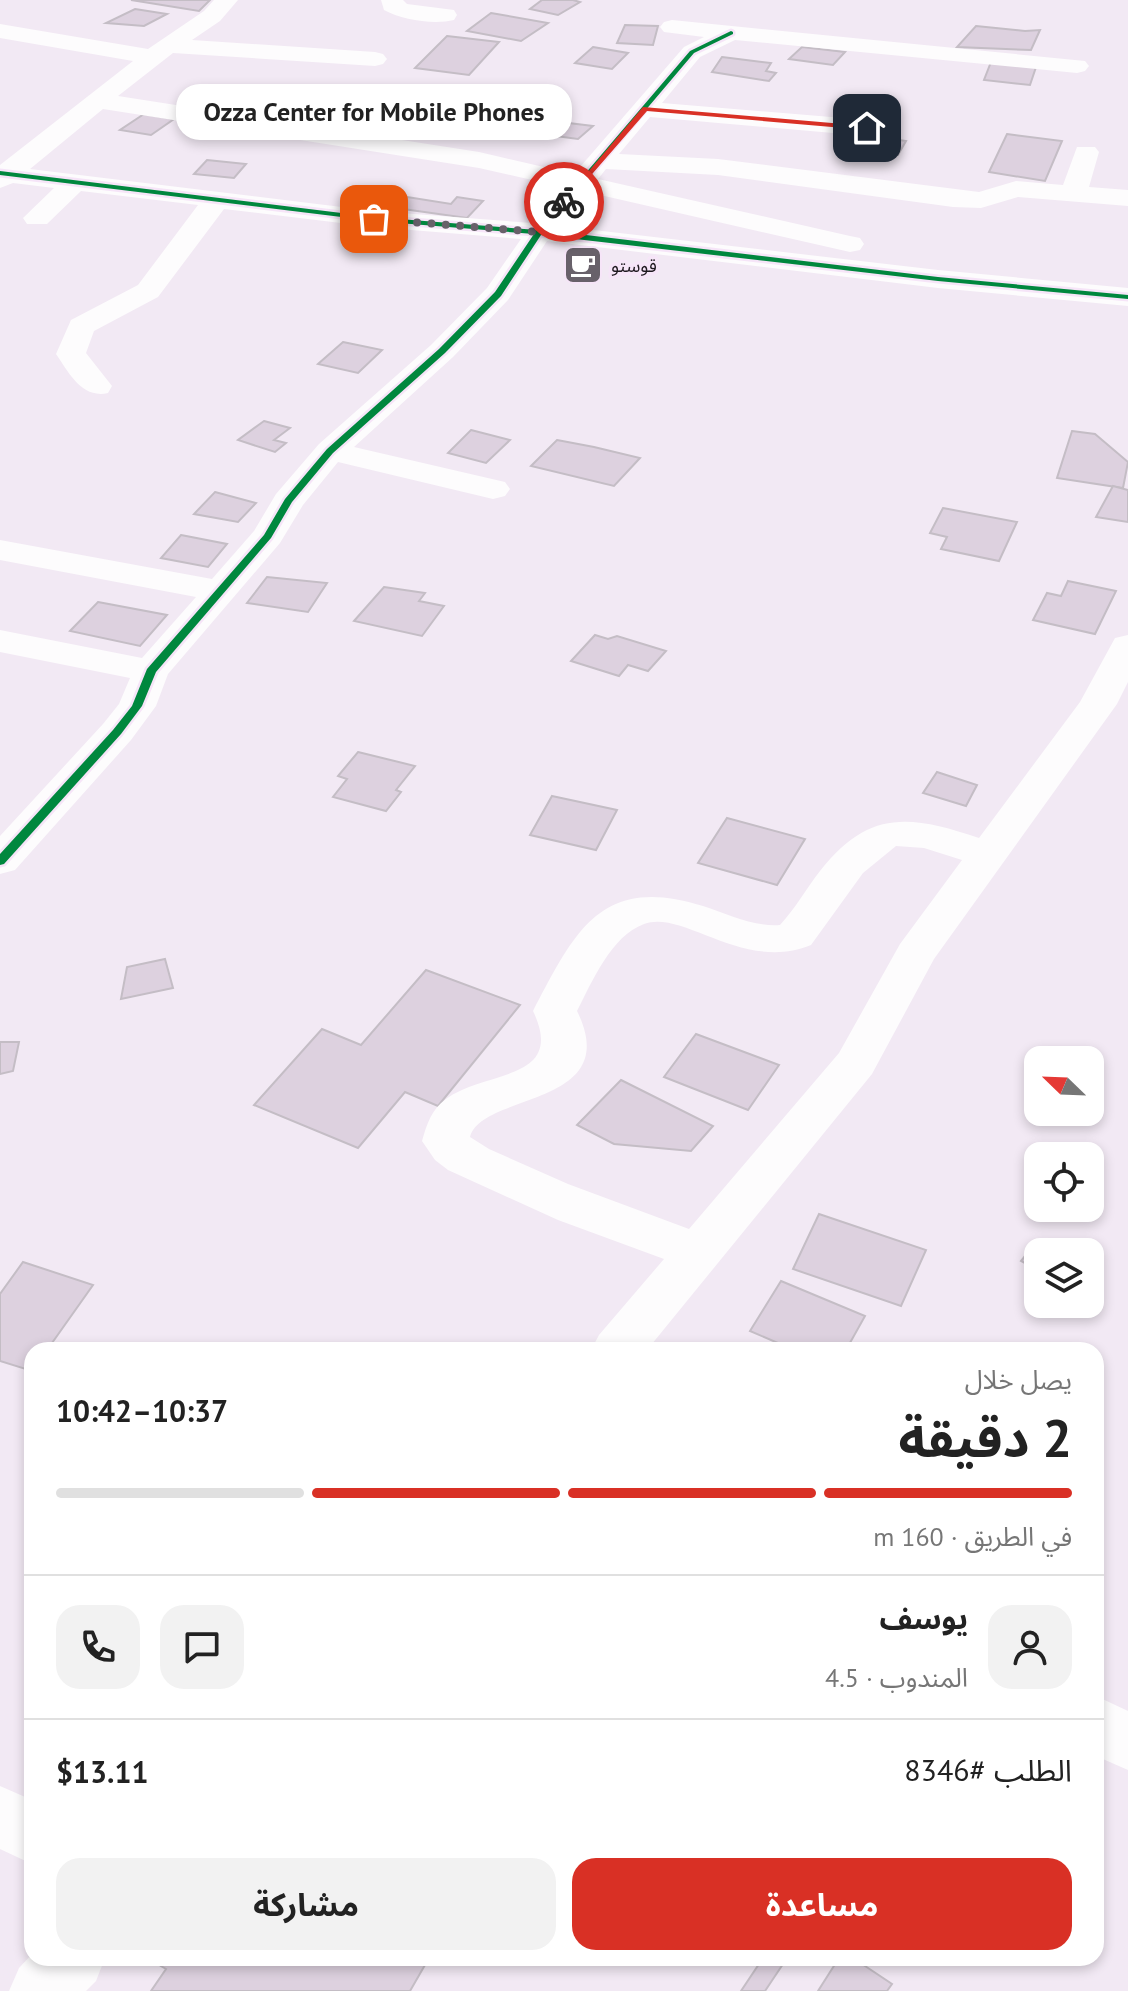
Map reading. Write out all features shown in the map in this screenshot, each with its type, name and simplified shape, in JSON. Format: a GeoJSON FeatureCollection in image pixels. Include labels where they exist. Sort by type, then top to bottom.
{"type":"FeatureCollection","features":[{"type":"Feature","properties":{"kind":"street"},"geometry":{"type":"LineString","coordinates":[[2,176],[160,52],[212,16],[227,0]]}},
{"type":"Feature","properties":{"kind":"street"},"geometry":{"type":"LineString","coordinates":[[392,0],[392,5],[401,10],[446,15]]}},
{"type":"Feature","properties":{"kind":"street"},"geometry":{"type":"LineString","coordinates":[[692,52],[678,39],[669,18],[731,33],[1077,66]]}},
{"type":"Feature","properties":{"kind":"street"},"geometry":{"type":"LineString","coordinates":[[0,31],[160,52],[375,59]]}},
{"type":"Feature","properties":{"kind":"street"},"geometry":{"type":"LineString","coordinates":[[0,861],[117,732],[137,706],[151,671],[268,536],[288,501],[330,451],[442,351],[498,294],[539,232],[692,52],[731,33]]}},
{"type":"Feature","properties":{"kind":"street"},"geometry":{"type":"LineString","coordinates":[[100,101],[406,147],[580,183],[1039,287]]}},
{"type":"Feature","properties":{"kind":"street"},"geometry":{"type":"LineString","coordinates":[[646,109],[867,128]]}},
{"type":"Feature","properties":{"kind":"street"},"geometry":{"type":"LineString","coordinates":[[1073,194],[1086,152]]}},
{"type":"Feature","properties":{"kind":"street"},"geometry":{"type":"LineString","coordinates":[[598,161],[718,167],[953,199],[981,200],[1016,189],[1128,198]]}},
{"type":"Feature","properties":{"kind":"street"},"geometry":{"type":"LineString","coordinates":[[2,176],[374,219],[539,232],[938,279],[1128,297]]}},
{"type":"Feature","properties":{"kind":"street"},"geometry":{"type":"LineString","coordinates":[[37,218],[74,183]]}},
{"type":"Feature","properties":{"kind":"street"},"geometry":{"type":"LineString","coordinates":[[97,386],[71,354],[81,326],[148,291],[217,199]]}},
{"type":"Feature","properties":{"kind":"street"},"geometry":{"type":"LineString","coordinates":[[330,451],[493,489]]}},
{"type":"Feature","properties":{"kind":"street"},"geometry":{"type":"LineString","coordinates":[[0,550],[222,591]]}},
{"type":"Feature","properties":{"kind":"street"},"geometry":{"type":"LineString","coordinates":[[0,641],[151,671]]}},
{"type":"Feature","properties":{"kind":"street"},"geometry":{"type":"LineString","coordinates":[[623,1342],[856,1063],[915,954],[1098,704],[1128,646]]}},
{"type":"Feature","properties":{"kind":"street"},"geometry":{"type":"LineString","coordinates":[[697,1251],[551,1199],[472,1161],[452,1149],[446,1141],[450,1121],[467,1106],[532,1082],[549,1072],[561,1059],[565,1031],[555,1011],[587,956],[607,930],[627,912],[657,908],[758,938],[786,940],[796,935],[848,865],[871,843],[886,835],[924,836],[988,854]]}},
{"type":"Feature","properties":{"kind":"street"},"geometry":{"type":"LineString","coordinates":[[1104,1728],[1128,1742]]}},
{"type":"Feature","properties":{"kind":"street"},"geometry":{"type":"LineString","coordinates":[[0,1815],[24,1829]]}},
{"type":"Feature","properties":{"kind":"street"},"geometry":{"type":"LineString","coordinates":[[42,1991],[65,1966]]}},
{"type":"Feature","properties":{"kind":"building"},"geometry":{"type":"Polygon","coordinates":[[[131,0],[210,0],[199,11],[131,0]]]}},
{"type":"Feature","properties":{"kind":"building"},"geometry":{"type":"Polygon","coordinates":[[[542,0],[580,2],[558,15],[530,9],[542,0]]]}},
{"type":"Feature","properties":{"kind":"building"},"geometry":{"type":"Polygon","coordinates":[[[135,9],[167,14],[144,26],[106,23],[135,9]]]}},
{"type":"Feature","properties":{"kind":"building"},"geometry":{"type":"Polygon","coordinates":[[[491,13],[548,23],[521,41],[467,31],[491,13]]]}},
{"type":"Feature","properties":{"kind":"building"},"geometry":{"type":"Polygon","coordinates":[[[625,25],[658,26],[653,45],[617,43],[625,25]]]}},
{"type":"Feature","properties":{"kind":"building"},"geometry":{"type":"Polygon","coordinates":[[[976,26],[1040,30],[1031,50],[957,47],[976,26]]]}},
{"type":"Feature","properties":{"kind":"building"},"geometry":{"type":"Polygon","coordinates":[[[447,36],[499,42],[469,75],[415,68],[447,36]]]}},
{"type":"Feature","properties":{"kind":"building"},"geometry":{"type":"Polygon","coordinates":[[[593,47],[628,53],[612,69],[575,63],[593,47]]]}},
{"type":"Feature","properties":{"kind":"building"},"geometry":{"type":"Polygon","coordinates":[[[802,47],[845,52],[833,65],[789,59],[802,47]]]}},
{"type":"Feature","properties":{"kind":"building"},"geometry":{"type":"Polygon","coordinates":[[[722,57],[771,63],[766,71],[776,73],[769,81],[712,72],[722,57]]]}},
{"type":"Feature","properties":{"kind":"building"},"geometry":{"type":"Polygon","coordinates":[[[991,62],[1036,67],[1030,85],[984,80],[991,62]]]}},
{"type":"Feature","properties":{"kind":"building"},"geometry":{"type":"Polygon","coordinates":[[[485,111],[511,115],[496,130],[454,124],[465,114],[480,116],[485,111]]]}},
{"type":"Feature","properties":{"kind":"building"},"geometry":{"type":"Polygon","coordinates":[[[144,114],[174,119],[151,135],[120,130],[144,114]]]}},
{"type":"Feature","properties":{"kind":"building"},"geometry":{"type":"Polygon","coordinates":[[[536,119],[593,126],[578,139],[525,132],[536,119]]]}},
{"type":"Feature","properties":{"kind":"building"},"geometry":{"type":"Polygon","coordinates":[[[1007,134],[1062,141],[1045,181],[989,172],[1007,134]]]}},
{"type":"Feature","properties":{"kind":"building"},"geometry":{"type":"Polygon","coordinates":[[[871,136],[906,141],[898,155],[863,150],[871,136]]]}},
{"type":"Feature","properties":{"kind":"building"},"geometry":{"type":"Polygon","coordinates":[[[207,160],[246,164],[234,178],[194,174],[207,160]]]}},
{"type":"Feature","properties":{"kind":"building"},"geometry":{"type":"Polygon","coordinates":[[[407,197],[451,204],[457,197],[483,201],[467,218],[396,208],[407,197]]]}},
{"type":"Feature","properties":{"kind":"building"},"geometry":{"type":"Polygon","coordinates":[[[343,342],[382,350],[358,373],[318,364],[343,342]]]}},
{"type":"Feature","properties":{"kind":"building"},"geometry":{"type":"Polygon","coordinates":[[[264,421],[290,428],[274,440],[286,443],[275,452],[238,440],[264,421]]]}},
{"type":"Feature","properties":{"kind":"building"},"geometry":{"type":"Polygon","coordinates":[[[471,430],[510,440],[486,463],[448,453],[471,430]]]}},
{"type":"Feature","properties":{"kind":"building"},"geometry":{"type":"Polygon","coordinates":[[[1072,431],[1095,434],[1128,462],[1123,488],[1057,478],[1072,431]]]}},
{"type":"Feature","properties":{"kind":"building"},"geometry":{"type":"Polygon","coordinates":[[[557,440],[640,458],[614,486],[531,466],[557,440]]]}},
{"type":"Feature","properties":{"kind":"building"},"geometry":{"type":"Polygon","coordinates":[[[1113,486],[1128,490],[1128,522],[1096,517],[1113,486]]]}},
{"type":"Feature","properties":{"kind":"building"},"geometry":{"type":"Polygon","coordinates":[[[215,492],[256,503],[238,522],[194,514],[215,492]]]}},
{"type":"Feature","properties":{"kind":"building"},"geometry":{"type":"Polygon","coordinates":[[[943,508],[1017,522],[999,561],[941,549],[947,537],[930,533],[943,508]]]}},
{"type":"Feature","properties":{"kind":"building"},"geometry":{"type":"Polygon","coordinates":[[[181,535],[227,544],[208,567],[161,558],[181,535]]]}},
{"type":"Feature","properties":{"kind":"building"},"geometry":{"type":"Polygon","coordinates":[[[267,577],[327,583],[308,612],[247,603],[267,577]]]}},
{"type":"Feature","properties":{"kind":"building"},"geometry":{"type":"Polygon","coordinates":[[[1068,581],[1116,591],[1095,634],[1033,620],[1047,593],[1061,596],[1068,581]]]}},
{"type":"Feature","properties":{"kind":"building"},"geometry":{"type":"Polygon","coordinates":[[[384,587],[425,593],[419,601],[444,606],[422,636],[354,621],[384,587]]]}},
{"type":"Feature","properties":{"kind":"building"},"geometry":{"type":"Polygon","coordinates":[[[98,602],[167,615],[140,646],[70,631],[98,602]]]}},
{"type":"Feature","properties":{"kind":"building"},"geometry":{"type":"Polygon","coordinates":[[[595,635],[608,639],[617,636],[666,651],[648,671],[628,665],[619,676],[571,661],[595,635]]]}},
{"type":"Feature","properties":{"kind":"building"},"geometry":{"type":"Polygon","coordinates":[[[358,752],[415,766],[396,790],[401,792],[386,811],[333,797],[347,779],[338,776],[358,752]]]}},
{"type":"Feature","properties":{"kind":"building"},"geometry":{"type":"Polygon","coordinates":[[[937,772],[977,785],[966,806],[923,793],[937,772]]]}},
{"type":"Feature","properties":{"kind":"building"},"geometry":{"type":"Polygon","coordinates":[[[552,796],[617,810],[596,850],[530,835],[552,796]]]}},
{"type":"Feature","properties":{"kind":"building"},"geometry":{"type":"Polygon","coordinates":[[[727,818],[805,839],[777,885],[698,863],[727,818]]]}},
{"type":"Feature","properties":{"kind":"building"},"geometry":{"type":"Polygon","coordinates":[[[165,959],[173,988],[121,999],[127,967],[165,959]]]}},
{"type":"Feature","properties":{"kind":"building"},"geometry":{"type":"Polygon","coordinates":[[[426,970],[520,1005],[438,1106],[405,1092],[358,1148],[254,1105],[322,1029],[361,1045],[426,970]]]}},
{"type":"Feature","properties":{"kind":"building"},"geometry":{"type":"Polygon","coordinates":[[[696,1034],[779,1065],[748,1110],[664,1077],[696,1034]]]}},
{"type":"Feature","properties":{"kind":"building"},"geometry":{"type":"Polygon","coordinates":[[[0,1042],[19,1042],[13,1071],[0,1074],[0,1042]]]}},
{"type":"Feature","properties":{"kind":"building"},"geometry":{"type":"Polygon","coordinates":[[[621,1080],[713,1126],[691,1151],[614,1144],[577,1125],[621,1080]]]}},
{"type":"Feature","properties":{"kind":"building"},"geometry":{"type":"Polygon","coordinates":[[[819,1214],[926,1250],[901,1306],[793,1269],[819,1214]]]}},
{"type":"Feature","properties":{"kind":"building"},"geometry":{"type":"Polygon","coordinates":[[[23,1262],[93,1285],[53,1342],[24,1342],[24,1368],[0,1361],[0,1294],[23,1262]]]}},
{"type":"Feature","properties":{"kind":"building"},"geometry":{"type":"Polygon","coordinates":[[[781,1281],[865,1316],[850,1342],[776,1342],[750,1331],[781,1281]]]}},
{"type":"Feature","properties":{"kind":"building"},"geometry":{"type":"Polygon","coordinates":[[[161,1966],[424,1966],[410,1991],[151,1991],[166,1969],[161,1966]]]}},
{"type":"Feature","properties":{"kind":"building"},"geometry":{"type":"Polygon","coordinates":[[[758,1966],[782,1966],[765,1991],[741,1991],[758,1966]]]}},
{"type":"Feature","properties":{"kind":"building"},"geometry":{"type":"Polygon","coordinates":[[[834,1966],[865,1966],[892,1984],[887,1991],[818,1991],[834,1966]]]}},
{"type":"Feature","properties":{"kind":"cycle path"},"geometry":{"type":"LineString","coordinates":[[0,861],[117,732],[137,706],[151,671],[268,536],[288,501],[330,451],[442,351],[498,294],[539,232],[692,52],[731,33]]}},
{"type":"Feature","properties":{"kind":"cycle path"},"geometry":{"type":"LineString","coordinates":[[0,173],[374,219],[539,232],[938,279],[1128,297]]}},
{"type":"Feature","properties":{"kind":"way so far"},"geometry":{"type":"LineString","coordinates":[[374,219],[539,232],[564,202]]}},
{"type":"Feature","properties":{"kind":"place","name":"Ozza Center for Mobile Phones"},"geometry":{"type":"Point","coordinates":[374,219]}},
{"type":"Feature","properties":{"kind":"place","name":"قوستو"},"geometry":{"type":"Point","coordinates":[583,265]}},
{"type":"Feature","properties":{"kind":"route"},"geometry":{"type":"LineString","coordinates":[[564,202],[646,109],[867,128]]}}]}
